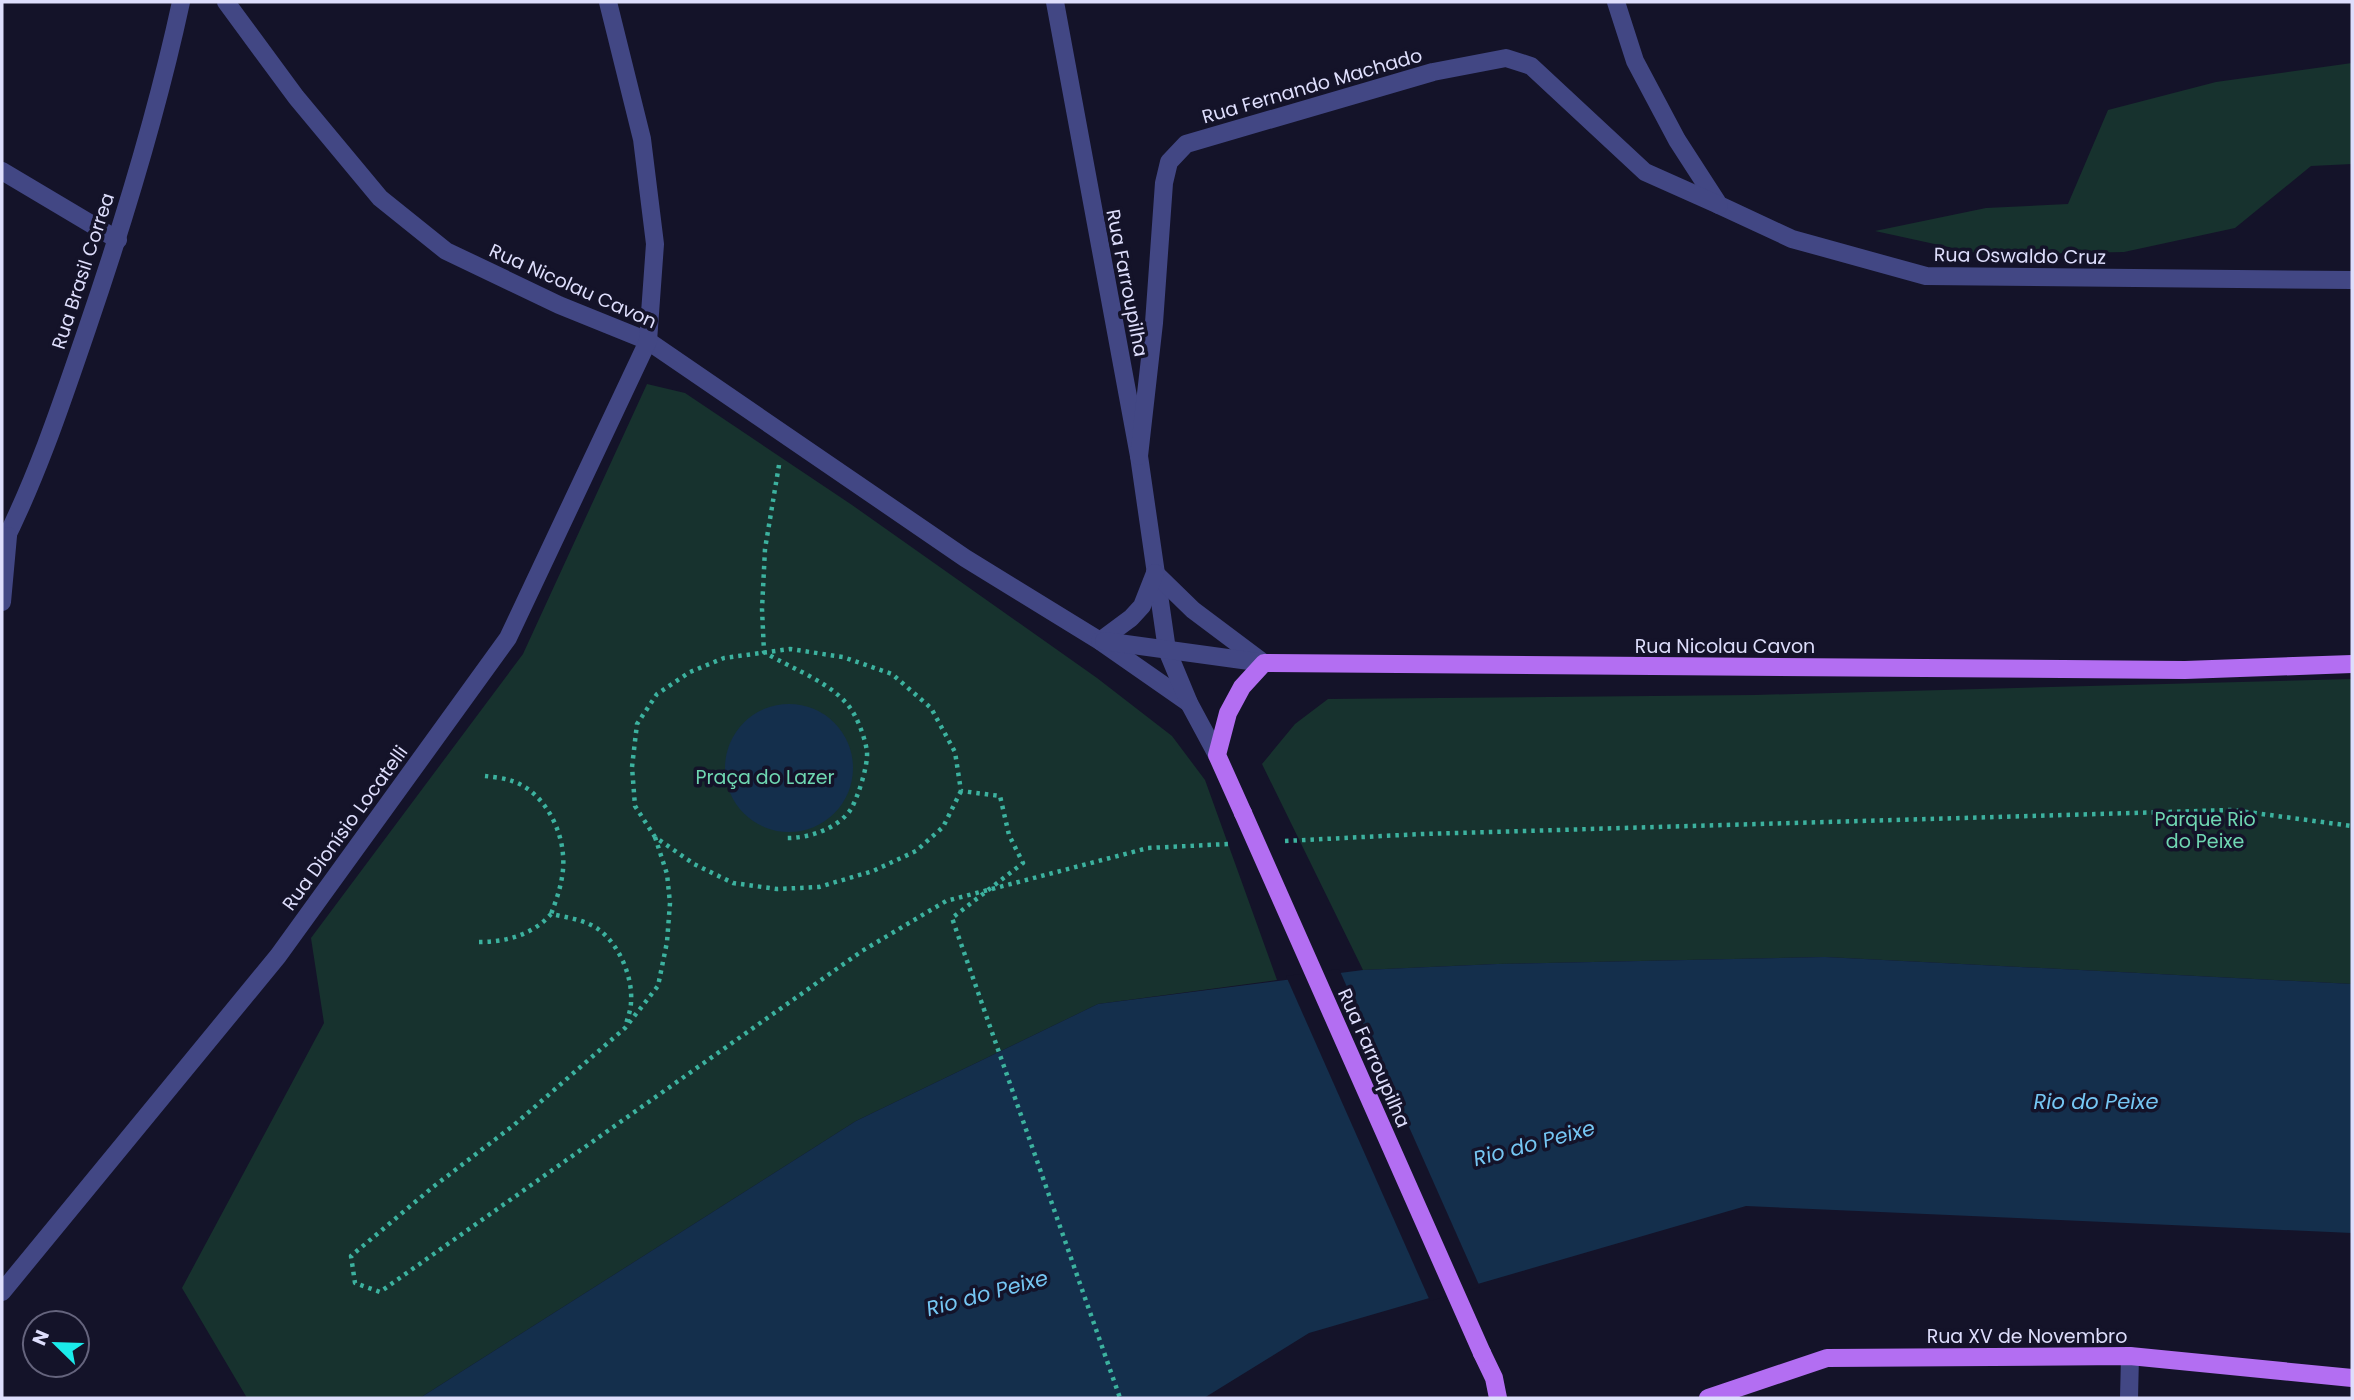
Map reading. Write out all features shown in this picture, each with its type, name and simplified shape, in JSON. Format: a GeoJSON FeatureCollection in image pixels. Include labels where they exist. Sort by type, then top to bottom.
{"type":"FeatureCollection","features":[{"type":"Feature","properties":{"kind":"main road","name":"Rua Nicolau Cavon"},"geometry":{"type":"LineString","coordinates":[[1264,663],[2185,670],[2352,664]]}},
{"type":"Feature","properties":{"kind":"main road"},"geometry":{"type":"LineString","coordinates":[[1217,755],[1228,713],[1242,687],[1264,663]]}},
{"type":"Feature","properties":{"kind":"main road","name":"Rua Farroupilha"},"geometry":{"type":"LineString","coordinates":[[1217,755],[1482,1353],[1494,1378],[1510,1398]]}},
{"type":"Feature","properties":{"kind":"main road","name":"Rua XV de Novembro"},"geometry":{"type":"LineString","coordinates":[[1708,1398],[1827,1358],[2130,1356],[2352,1378]]}},
{"type":"Feature","properties":{"kind":"main road","name":"Rua Farroupilha"},"geometry":{"type":"LineString","coordinates":[[1494,1378],[1498,1398]]}},
{"type":"Feature","properties":{"kind":"street","name":"Rua Brasil Correa"},"geometry":{"type":"LineString","coordinates":[[2,602],[5,540],[58,414],[118,240],[166,69],[181,2]]}},
{"type":"Feature","properties":{"kind":"street","name":"Rua Nicolau Cavon"},"geometry":{"type":"LineString","coordinates":[[226,2],[296,97],[380,198],[446,251],[559,305],[648,341],[965,558],[1100,641],[1189,704]]}},
{"type":"Feature","properties":{"kind":"street"},"geometry":{"type":"LineString","coordinates":[[608,2],[642,139],[655,244],[648,341]]}},
{"type":"Feature","properties":{"kind":"street","name":"Rua Farroupilha"},"geometry":{"type":"LineString","coordinates":[[1055,2],[1139,456],[1167,650],[1189,704],[1217,755]]}},
{"type":"Feature","properties":{"kind":"street"},"geometry":{"type":"LineString","coordinates":[[1616,2],[1635,61],[1677,140],[1719,205]]}},
{"type":"Feature","properties":{"kind":"street","name":"Rua Fernando Machado"},"geometry":{"type":"LineString","coordinates":[[1139,456],[1154,323],[1164,183],[1169,162],[1186,144],[1433,72],[1506,58],[1531,66],[1646,172],[1719,205]]}},
{"type":"Feature","properties":{"kind":"street"},"geometry":{"type":"LineString","coordinates":[[2,172],[118,240]]}},
{"type":"Feature","properties":{"kind":"street","name":"Rua Oswaldo Cruz"},"geometry":{"type":"LineString","coordinates":[[1719,205],[1792,239],[1926,276],[2352,280]]}},
{"type":"Feature","properties":{"kind":"street","name":"Rua Dionísio Locatelli"},"geometry":{"type":"LineString","coordinates":[[2,1292],[278,956],[508,638],[648,341]]}},
{"type":"Feature","properties":{"kind":"street"},"geometry":{"type":"LineString","coordinates":[[1100,641],[1131,618],[1142,606],[1156,573],[1193,610],[1264,663]]}},
{"type":"Feature","properties":{"kind":"street","name":"Rua Nicolau Cavon"},"geometry":{"type":"LineString","coordinates":[[1100,641],[1264,663]]}},
{"type":"Feature","properties":{"kind":"street"},"geometry":{"type":"LineString","coordinates":[[2129,1398],[2130,1356]]}},
{"type":"Feature","properties":{"kind":"path"},"geometry":{"type":"LineString","coordinates":[[764,652],[762,609],[765,549],[778,480],[780,429]]}},
{"type":"Feature","properties":{"kind":"path"},"geometry":{"type":"LineString","coordinates":[[655,837],[694,864],[733,883],[776,889],[819,887],[873,871],[916,851],[943,827],[961,791],[955,752],[930,708],[892,674],[843,657],[790,649],[724,658],[690,673],[657,694],[637,724],[632,767],[635,806],[655,837],[667,874],[670,903],[667,942],[658,986],[625,1028],[514,1125],[433,1187],[351,1256],[355,1283],[380,1292],[862,951],[946,901],[1148,848],[1231,844]]}},
{"type":"Feature","properties":{"kind":"path"},"geometry":{"type":"LineString","coordinates":[[764,652],[813,677],[836,694],[855,715],[867,752],[863,778],[850,810],[832,825],[815,834],[784,838]]}},
{"type":"Feature","properties":{"kind":"path"},"geometry":{"type":"LineString","coordinates":[[478,943],[497,942],[541,925],[551,914],[559,892],[563,856],[557,830],[541,800],[513,781],[485,776]]}},
{"type":"Feature","properties":{"kind":"path"},"geometry":{"type":"LineString","coordinates":[[961,791],[1000,796],[1009,835],[1023,863],[952,918],[1120,1398]]}},
{"type":"Feature","properties":{"kind":"path"},"geometry":{"type":"LineString","coordinates":[[1272,842],[1435,833],[2232,810],[2352,826]]}},
{"type":"Feature","properties":{"kind":"path"},"geometry":{"type":"LineString","coordinates":[[551,914],[572,918],[598,929],[618,952],[630,981],[631,1004],[625,1028]]}},
{"type":"Feature","properties":{"kind":"green space"},"geometry":{"type":"Polygon","coordinates":[[[2352,63],[2352,164],[2311,166],[2235,228],[2124,252],[1985,255],[1875,231],[1986,208],[2068,204],[2108,110],[2216,82],[2352,63]]]}},
{"type":"Feature","properties":{"kind":"green space","name":"Praça do Lazer"},"geometry":{"type":"Polygon","coordinates":[[[647,384],[685,393],[852,505],[1097,678],[1172,736],[1205,780],[1277,980],[1098,1004],[856,1121],[420,1398],[247,1398],[182,1288],[324,1023],[311,938],[523,654],[647,384]]]}},
{"type":"Feature","properties":{"kind":"green space","name":"Parque Rio do Peixe"},"geometry":{"type":"Polygon","coordinates":[[[2352,679],[2352,984],[1825,957],[1497,964],[1363,970],[1262,764],[1295,724],[1328,699],[1755,695],[2352,679]]]}},
{"type":"Feature","properties":{"kind":"water"},"geometry":{"type":"Polygon","coordinates":[[[789,704],[814,708],[835,722],[849,743],[853,768],[849,793],[835,814],[814,828],[789,832],[764,828],[743,814],[729,793],[725,768],[729,743],[743,722],[764,708],[789,704]]]}},
{"type":"Feature","properties":{"kind":"water","name":"Rio do Peixe"},"geometry":{"type":"Polygon","coordinates":[[[1825,957],[2352,984],[2352,1233],[1746,1206],[1309,1333],[1204,1398],[420,1398],[856,1121],[1098,1004],[1363,970],[1497,964],[1825,957]]]}},
{"type":"Feature","properties":{"kind":"pier"},"geometry":{"type":"Polygon","coordinates":[[[1339,969],[1480,1287],[1430,1301],[1286,976],[1339,969]]]}}]}
